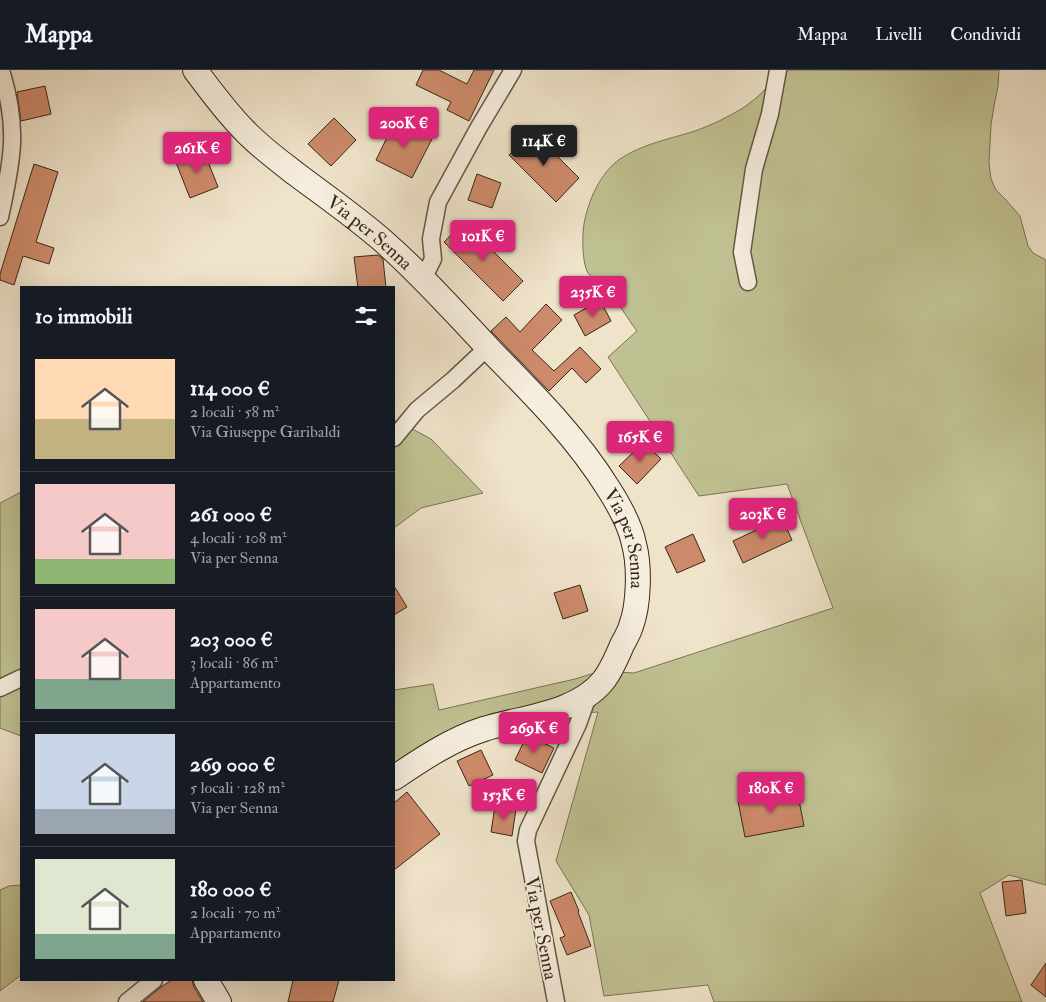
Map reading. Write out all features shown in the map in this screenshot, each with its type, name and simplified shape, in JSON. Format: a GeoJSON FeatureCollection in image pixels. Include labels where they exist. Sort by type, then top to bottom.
{"type":"FeatureCollection","features":[{"type":"Feature","properties":{"kind":"street"},"geometry":{"type":"LineString","coordinates":[[0,217],[8,182],[12,144],[6,86],[1,70]]}},
{"type":"Feature","properties":{"kind":"street","name":"Via per Senna"},"geometry":{"type":"LineString","coordinates":[[195,70],[218,101],[269,154],[382,240],[488,347],[567,432],[616,500],[626,521],[635,545],[637,572],[637,601],[632,625],[603,681],[588,696],[578,724],[528,830],[526,841],[556,1002]]}},
{"type":"Feature","properties":{"kind":"street"},"geometry":{"type":"LineString","coordinates":[[423,280],[433,259],[431,239],[438,202],[512,70]]}},
{"type":"Feature","properties":{"kind":"street"},"geometry":{"type":"LineString","coordinates":[[748,282],[742,252],[754,169],[770,114],[778,70]]}},
{"type":"Feature","properties":{"kind":"street"},"geometry":{"type":"LineString","coordinates":[[395,437],[417,410],[488,347]]}},
{"type":"Feature","properties":{"kind":"street"},"geometry":{"type":"LineString","coordinates":[[0,688],[20,678]]}},
{"type":"Feature","properties":{"kind":"street"},"geometry":{"type":"LineString","coordinates":[[395,777],[450,744],[483,729],[557,709],[588,696]]}},
{"type":"Feature","properties":{"kind":"street"},"geometry":{"type":"LineString","coordinates":[[127,1002],[153,981]]}},
{"type":"Feature","properties":{"kind":"street"},"geometry":{"type":"LineString","coordinates":[[207,981],[218,1002]]}},
{"type":"Feature","properties":{"kind":"green space"},"geometry":{"type":"Polygon","coordinates":[[[771,70],[999,70],[991,125],[989,163],[991,179],[996,190],[1020,216],[1028,246],[1033,253],[1046,260],[1046,885],[1009,875],[980,893],[1022,1002],[714,1002],[708,985],[604,996],[589,915],[556,861],[598,712],[557,715],[520,722],[444,759],[395,788],[395,690],[433,684],[439,710],[575,679],[601,671],[634,673],[833,608],[787,484],[699,496],[608,357],[637,331],[618,303],[588,273],[584,256],[583,229],[588,206],[596,188],[613,165],[637,149],[701,129],[720,121],[743,108],[766,88],[771,70]]]}},
{"type":"Feature","properties":{"kind":"green space"},"geometry":{"type":"Polygon","coordinates":[[[395,420],[431,439],[483,493],[421,508],[395,527],[395,420]]]}},
{"type":"Feature","properties":{"kind":"green space"},"geometry":{"type":"Polygon","coordinates":[[[20,493],[20,736],[0,728],[0,503],[20,493]]]}},
{"type":"Feature","properties":{"kind":"green space"},"geometry":{"type":"Polygon","coordinates":[[[20,885],[20,976],[0,991],[0,890],[9,886],[20,885]]]}},
{"type":"Feature","properties":{"kind":"building"},"geometry":{"type":"Polygon","coordinates":[[[423,70],[439,70],[467,84],[474,70],[494,70],[469,121],[447,110],[451,102],[416,85],[423,70]]]}},
{"type":"Feature","properties":{"kind":"building"},"geometry":{"type":"Polygon","coordinates":[[[45,86],[51,114],[21,121],[17,92],[45,86]]]}},
{"type":"Feature","properties":{"kind":"building"},"geometry":{"type":"Polygon","coordinates":[[[334,118],[356,140],[331,166],[308,144],[334,118]]]}},
{"type":"Feature","properties":{"kind":"building"},"geometry":{"type":"Polygon","coordinates":[[[395,121],[432,139],[412,178],[376,160],[395,121]]]}},
{"type":"Feature","properties":{"kind":"building"},"geometry":{"type":"Polygon","coordinates":[[[533,132],[579,178],[556,202],[509,155],[533,132]]]}},
{"type":"Feature","properties":{"kind":"building"},"geometry":{"type":"Polygon","coordinates":[[[203,149],[218,187],[190,198],[175,160],[203,149]]]}},
{"type":"Feature","properties":{"kind":"building"},"geometry":{"type":"Polygon","coordinates":[[[34,164],[58,172],[36,242],[54,248],[49,264],[23,256],[14,285],[0,280],[0,274],[34,164]]]}},
{"type":"Feature","properties":{"kind":"building"},"geometry":{"type":"Polygon","coordinates":[[[477,174],[501,183],[492,208],[468,200],[477,174]]]}},
{"type":"Feature","properties":{"kind":"building"},"geometry":{"type":"Polygon","coordinates":[[[464,222],[523,281],[503,301],[444,242],[464,222]]]}},
{"type":"Feature","properties":{"kind":"building"},"geometry":{"type":"Polygon","coordinates":[[[378,255],[383,259],[386,286],[358,286],[354,257],[378,255]]]}},
{"type":"Feature","properties":{"kind":"building"},"geometry":{"type":"Polygon","coordinates":[[[600,300],[611,321],[585,336],[574,315],[600,300]]]}},
{"type":"Feature","properties":{"kind":"building"},"geometry":{"type":"Polygon","coordinates":[[[546,304],[562,320],[532,350],[554,371],[580,347],[601,369],[586,383],[572,368],[549,391],[491,331],[506,317],[520,332],[546,304]]]}},
{"type":"Feature","properties":{"kind":"building"},"geometry":{"type":"Polygon","coordinates":[[[644,442],[661,459],[637,484],[619,466],[644,442]]]}},
{"type":"Feature","properties":{"kind":"building"},"geometry":{"type":"Polygon","coordinates":[[[782,518],[792,540],[743,563],[733,541],[782,518]]]}},
{"type":"Feature","properties":{"kind":"building"},"geometry":{"type":"Polygon","coordinates":[[[693,534],[705,561],[677,573],[665,547],[693,534]]]}},
{"type":"Feature","properties":{"kind":"building"},"geometry":{"type":"Polygon","coordinates":[[[580,585],[588,611],[563,619],[554,593],[580,585]]]}},
{"type":"Feature","properties":{"kind":"building"},"geometry":{"type":"Polygon","coordinates":[[[395,588],[407,607],[395,614],[395,588]]]}},
{"type":"Feature","properties":{"kind":"building"},"geometry":{"type":"Polygon","coordinates":[[[527,735],[554,748],[542,773],[515,760],[527,735]]]}},
{"type":"Feature","properties":{"kind":"building"},"geometry":{"type":"Polygon","coordinates":[[[481,750],[493,775],[469,786],[457,761],[481,750]]]}},
{"type":"Feature","properties":{"kind":"building"},"geometry":{"type":"Polygon","coordinates":[[[797,790],[804,826],[745,837],[738,801],[797,790]]]}},
{"type":"Feature","properties":{"kind":"building"},"geometry":{"type":"Polygon","coordinates":[[[407,792],[440,834],[395,869],[395,802],[407,792]]]}},
{"type":"Feature","properties":{"kind":"building"},"geometry":{"type":"Polygon","coordinates":[[[495,806],[516,809],[512,836],[491,832],[495,806]]]}},
{"type":"Feature","properties":{"kind":"building"},"geometry":{"type":"Polygon","coordinates":[[[1022,880],[1026,913],[1006,916],[1002,882],[1022,880]]]}},
{"type":"Feature","properties":{"kind":"building"},"geometry":{"type":"Polygon","coordinates":[[[571,892],[591,946],[567,955],[560,938],[565,936],[550,901],[571,892]]]}},
{"type":"Feature","properties":{"kind":"building"},"geometry":{"type":"Polygon","coordinates":[[[1046,963],[1046,997],[1031,985],[1046,963]]]}},
{"type":"Feature","properties":{"kind":"building"},"geometry":{"type":"Polygon","coordinates":[[[170,981],[192,981],[203,1002],[143,1002],[170,981]]]}},
{"type":"Feature","properties":{"kind":"building"},"geometry":{"type":"Polygon","coordinates":[[[293,981],[339,981],[333,1002],[288,1002],[293,981]]]}}]}
